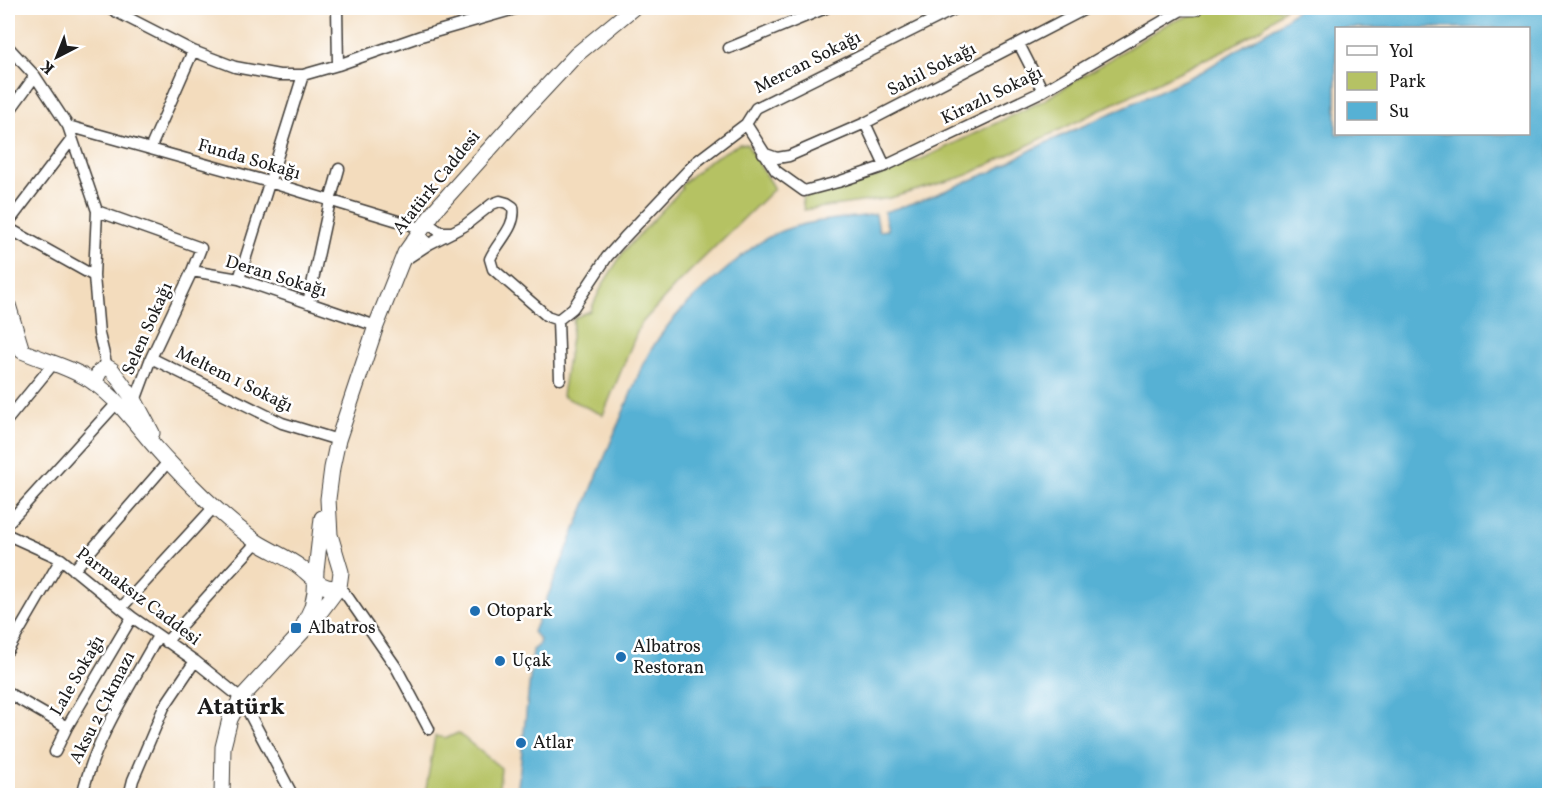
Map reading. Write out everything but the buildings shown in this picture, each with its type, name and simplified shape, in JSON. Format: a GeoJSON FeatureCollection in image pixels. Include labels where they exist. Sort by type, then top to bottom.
{"type":"FeatureCollection","features":[{"type":"Feature","properties":{"kind":"main road"},"geometry":{"type":"LineString","coordinates":[[1184,8],[1195,8]]}},
{"type":"Feature","properties":{"kind":"main road","name":"Atatürk Caddesi"},"geometry":{"type":"LineString","coordinates":[[328,499],[338,440],[376,326],[402,262],[424,225],[576,55],[628,9]]}},
{"type":"Feature","properties":{"kind":"main road"},"geometry":{"type":"LineString","coordinates":[[8,305],[15,349],[94,383],[120,402],[168,462],[257,542],[300,567],[315,582],[333,588],[339,587]]}},
{"type":"Feature","properties":{"kind":"main road"},"geometry":{"type":"LineString","coordinates":[[94,383],[100,371],[107,368],[116,374],[120,380],[120,402]]}},
{"type":"Feature","properties":{"kind":"main road"},"geometry":{"type":"LineString","coordinates":[[120,380],[115,390],[120,402]]}},
{"type":"Feature","properties":{"kind":"main road"},"geometry":{"type":"LineString","coordinates":[[301,632],[312,607],[324,508],[328,499]]}},
{"type":"Feature","properties":{"kind":"main road"},"geometry":{"type":"LineString","coordinates":[[222,795],[223,747],[230,718],[241,698],[318,615],[339,587],[341,572],[330,535],[328,499]]}},
{"type":"Feature","properties":{"kind":"main road"},"geometry":{"type":"LineString","coordinates":[[275,552],[317,557],[328,555],[338,562]]}},
{"type":"Feature","properties":{"kind":"street"},"geometry":{"type":"LineString","coordinates":[[109,8],[193,51],[235,67],[279,75],[303,75],[421,36],[518,8]]}},
{"type":"Feature","properties":{"kind":"street"},"geometry":{"type":"LineString","coordinates":[[337,8],[338,65]]}},
{"type":"Feature","properties":{"kind":"street"},"geometry":{"type":"LineString","coordinates":[[473,8],[477,20]]}},
{"type":"Feature","properties":{"kind":"street"},"geometry":{"type":"LineString","coordinates":[[729,48],[826,8]]}},
{"type":"Feature","properties":{"kind":"street","name":"Mercan Sokağı"},"geometry":{"type":"LineString","coordinates":[[558,320],[573,308],[607,257],[696,162],[746,124],[756,108],[957,8]]}},
{"type":"Feature","properties":{"kind":"street","name":"Sahil Sokağı"},"geometry":{"type":"LineString","coordinates":[[789,156],[865,123],[1087,8]]}},
{"type":"Feature","properties":{"kind":"street","name":"Kirazlı Sokağı"},"geometry":{"type":"LineString","coordinates":[[792,181],[804,190],[838,182],[885,165],[1043,91],[1184,8]]}},
{"type":"Feature","properties":{"kind":"street"},"geometry":{"type":"LineString","coordinates":[[1019,44],[1043,91]]}},
{"type":"Feature","properties":{"kind":"street"},"geometry":{"type":"LineString","coordinates":[[8,47],[35,76],[68,126],[97,211],[94,276],[99,334],[107,368]]}},
{"type":"Feature","properties":{"kind":"street"},"geometry":{"type":"LineString","coordinates":[[150,149],[193,51]]}},
{"type":"Feature","properties":{"kind":"street"},"geometry":{"type":"LineString","coordinates":[[239,279],[303,75]]}},
{"type":"Feature","properties":{"kind":"street"},"geometry":{"type":"LineString","coordinates":[[8,113],[35,76]]}},
{"type":"Feature","properties":{"kind":"street"},"geometry":{"type":"LineString","coordinates":[[865,123],[885,165]]}},
{"type":"Feature","properties":{"kind":"street"},"geometry":{"type":"LineString","coordinates":[[746,124],[776,171],[792,181]]}},
{"type":"Feature","properties":{"kind":"street","name":"Funda Sokağı"},"geometry":{"type":"LineString","coordinates":[[68,126],[330,201],[424,225],[440,232],[453,232]]}},
{"type":"Feature","properties":{"kind":"street"},"geometry":{"type":"LineString","coordinates":[[8,223],[72,138]]}},
{"type":"Feature","properties":{"kind":"street"},"geometry":{"type":"LineString","coordinates":[[763,153],[777,158],[789,156],[787,167],[792,181]]}},
{"type":"Feature","properties":{"kind":"street"},"geometry":{"type":"LineString","coordinates":[[308,303],[339,169]]}},
{"type":"Feature","properties":{"kind":"street"},"geometry":{"type":"LineString","coordinates":[[402,262],[429,244],[453,232],[492,204],[507,202],[513,207],[512,222],[490,259],[493,269],[547,316],[558,320],[560,379]]}},
{"type":"Feature","properties":{"kind":"street"},"geometry":{"type":"LineString","coordinates":[[97,211],[201,248],[192,271]]}},
{"type":"Feature","properties":{"kind":"street"},"geometry":{"type":"LineString","coordinates":[[424,225],[422,238],[429,244]]}},
{"type":"Feature","properties":{"kind":"street"},"geometry":{"type":"LineString","coordinates":[[8,228],[94,276]]}},
{"type":"Feature","properties":{"kind":"street","name":"Deran Sokağı"},"geometry":{"type":"LineString","coordinates":[[192,271],[239,279],[376,326]]}},
{"type":"Feature","properties":{"kind":"street","name":"Selen Sokağı"},"geometry":{"type":"LineString","coordinates":[[120,402],[151,358],[192,271]]}},
{"type":"Feature","properties":{"kind":"street","name":"Meltem 1 Sokağı"},"geometry":{"type":"LineString","coordinates":[[151,358],[282,423],[338,440]]}},
{"type":"Feature","properties":{"kind":"street"},"geometry":{"type":"LineString","coordinates":[[8,419],[53,364]]}},
{"type":"Feature","properties":{"kind":"street"},"geometry":{"type":"LineString","coordinates":[[8,523],[120,402]]}},
{"type":"Feature","properties":{"kind":"street"},"geometry":{"type":"LineString","coordinates":[[74,570],[168,462]]}},
{"type":"Feature","properties":{"kind":"street"},"geometry":{"type":"LineString","coordinates":[[121,609],[215,506]]}},
{"type":"Feature","properties":{"kind":"street","name":"Parmaksız Caddesi"},"geometry":{"type":"LineString","coordinates":[[8,535],[61,559],[121,609],[195,661],[241,698]]}},
{"type":"Feature","properties":{"kind":"street","name":"Aksu 2 Çıkmazı"},"geometry":{"type":"LineString","coordinates":[[82,795],[105,733],[162,639],[257,542]]}},
{"type":"Feature","properties":{"kind":"street"},"geometry":{"type":"LineString","coordinates":[[8,650],[61,559]]}},
{"type":"Feature","properties":{"kind":"street"},"geometry":{"type":"LineString","coordinates":[[339,587],[396,668],[429,729]]}},
{"type":"Feature","properties":{"kind":"street","name":"Lale Sokağı"},"geometry":{"type":"LineString","coordinates":[[55,752],[132,617]]}},
{"type":"Feature","properties":{"kind":"street"},"geometry":{"type":"LineString","coordinates":[[129,795],[133,780],[164,707],[195,661]]}},
{"type":"Feature","properties":{"kind":"street"},"geometry":{"type":"LineString","coordinates":[[8,693],[67,728]]}},
{"type":"Feature","properties":{"kind":"street"},"geometry":{"type":"LineString","coordinates":[[241,698],[293,795]]}},
{"type":"Feature","properties":{"kind":"street"},"geometry":{"type":"LineString","coordinates":[[8,791],[10,795]]}},
{"type":"Feature","properties":{"kind":"green space"},"geometry":{"type":"Polygon","coordinates":[[[1211,8],[1285,8],[1261,29],[1228,48],[965,176],[890,198],[804,210],[802,198],[876,177],[924,158],[1046,99],[1167,24],[1211,8]]]}},
{"type":"Feature","properties":{"kind":"green space"},"geometry":{"type":"Polygon","coordinates":[[[739,144],[747,144],[774,189],[679,282],[640,325],[603,415],[562,396],[574,318],[590,311],[603,284],[624,251],[682,189],[681,185],[710,160],[739,144]]]}},
{"type":"Feature","properties":{"kind":"green space"},"geometry":{"type":"Polygon","coordinates":[[[458,733],[501,768],[498,795],[425,795],[435,736],[447,738],[458,733]]]}},
{"type":"Feature","properties":{"kind":"water"},"geometry":{"type":"Polygon","coordinates":[[[1299,8],[1549,8],[1549,795],[517,795],[533,650],[538,646],[540,640],[533,632],[642,366],[660,336],[680,312],[743,255],[773,235],[811,223],[876,214],[879,231],[888,230],[884,212],[920,201],[993,171],[1035,148],[1203,71],[1279,24],[1299,8]]]}},
{"type":"Feature","properties":{"kind":"place","name":"Otopark"},"geometry":{"type":"Point","coordinates":[475,611]}},
{"type":"Feature","properties":{"kind":"place","name":"Albatros"},"geometry":{"type":"Point","coordinates":[296,628]}},
{"type":"Feature","properties":{"kind":"place","name":"Albatros Restoran"},"geometry":{"type":"Point","coordinates":[621,657]}},
{"type":"Feature","properties":{"kind":"place","name":"Uçak"},"geometry":{"type":"Point","coordinates":[500,661]}},
{"type":"Feature","properties":{"kind":"place","name":"Atlar"},"geometry":{"type":"Point","coordinates":[521,743]}},
{"type":"Feature","properties":{"kind":"district","name":"Atatürk"},"geometry":{"type":"Point","coordinates":[241,708]}}]}
